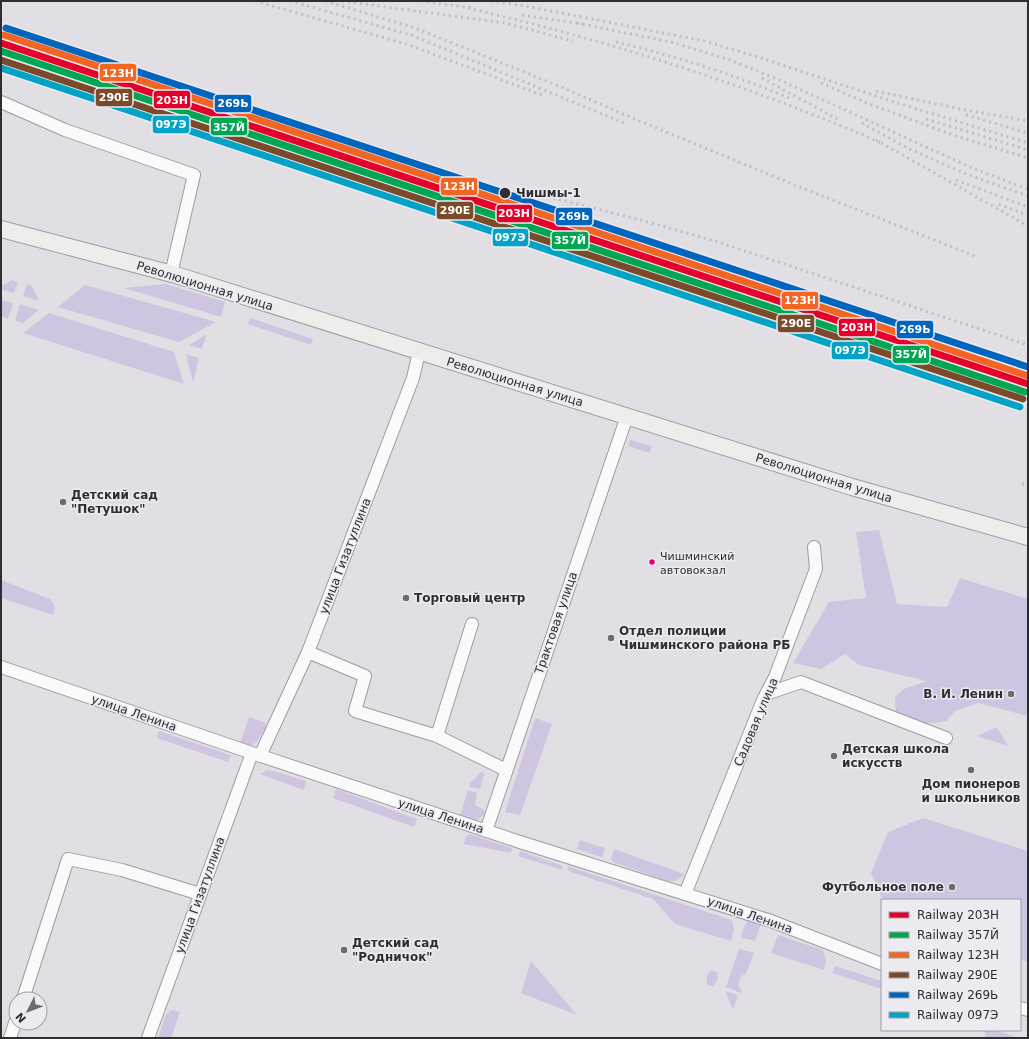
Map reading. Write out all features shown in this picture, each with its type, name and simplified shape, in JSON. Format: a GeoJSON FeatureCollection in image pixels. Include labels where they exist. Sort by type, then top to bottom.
{"type":"FeatureCollection","features":[{"type":"Feature","properties":{"kind":"main road","name":"Революционная улица"},"geometry":{"type":"LineString","coordinates":[[1,229],[171,274],[627,416],[852,488],[1028,537]]}},
{"type":"Feature","properties":{"kind":"street"},"geometry":{"type":"LineString","coordinates":[[1,102],[66,130],[194,175],[171,274]]}},
{"type":"Feature","properties":{"kind":"street","name":"улица Гизатуллина"},"geometry":{"type":"LineString","coordinates":[[148,1038],[200,894],[256,754],[308,652],[413,378],[419,352]]}},
{"type":"Feature","properties":{"kind":"street","name":"Трактовая улица"},"geometry":{"type":"LineString","coordinates":[[486,831],[627,416]]}},
{"type":"Feature","properties":{"kind":"street","name":"Садовая улица"},"geometry":{"type":"LineString","coordinates":[[684,894],[766,694],[775,677],[816,569],[814,547]]}},
{"type":"Feature","properties":{"kind":"street"},"geometry":{"type":"LineString","coordinates":[[437,736],[472,624]]}},
{"type":"Feature","properties":{"kind":"street"},"geometry":{"type":"LineString","coordinates":[[308,652],[365,676],[355,710],[437,736],[506,770]]}},
{"type":"Feature","properties":{"kind":"street","name":"улица Ленина"},"geometry":{"type":"LineString","coordinates":[[1,667],[486,831],[771,921],[881,964]]}},
{"type":"Feature","properties":{"kind":"street"},"geometry":{"type":"LineString","coordinates":[[766,694],[800,682],[946,738]]}},
{"type":"Feature","properties":{"kind":"street"},"geometry":{"type":"LineString","coordinates":[[26,991],[68,859],[122,870],[200,894]]}},
{"type":"Feature","properties":{"kind":"shaded area"},"geometry":{"type":"Polygon","coordinates":[[[12,280],[18,282],[14,293],[1,289],[1,286],[12,280]]]}},
{"type":"Feature","properties":{"kind":"shaded area"},"geometry":{"type":"Polygon","coordinates":[[[27,284],[32,286],[39,301],[23,296],[27,284]]]}},
{"type":"Feature","properties":{"kind":"shaded area"},"geometry":{"type":"Polygon","coordinates":[[[166,284],[225,302],[221,317],[124,288],[166,284]]]}},
{"type":"Feature","properties":{"kind":"shaded area"},"geometry":{"type":"Polygon","coordinates":[[[85,285],[216,322],[179,342],[58,307],[85,285]]]}},
{"type":"Feature","properties":{"kind":"shaded area"},"geometry":{"type":"Polygon","coordinates":[[[1,300],[13,303],[8,319],[1,316],[1,300]]]}},
{"type":"Feature","properties":{"kind":"shaded area"},"geometry":{"type":"Polygon","coordinates":[[[20,304],[39,310],[23,323],[15,321],[20,304]]]}},
{"type":"Feature","properties":{"kind":"shaded area"},"geometry":{"type":"Polygon","coordinates":[[[49,313],[174,352],[184,384],[23,333],[49,313]]]}},
{"type":"Feature","properties":{"kind":"shaded area"},"geometry":{"type":"Polygon","coordinates":[[[250,318],[313,339],[311,345],[248,324],[250,318]]]}},
{"type":"Feature","properties":{"kind":"shaded area"},"geometry":{"type":"Polygon","coordinates":[[[207,334],[202,349],[189,345],[207,334]]]}},
{"type":"Feature","properties":{"kind":"shaded area"},"geometry":{"type":"Polygon","coordinates":[[[186,354],[199,358],[193,382],[186,354]]]}},
{"type":"Feature","properties":{"kind":"shaded area"},"geometry":{"type":"Polygon","coordinates":[[[630,440],[652,446],[650,453],[628,446],[630,440]]]}},
{"type":"Feature","properties":{"kind":"shaded area"},"geometry":{"type":"Polygon","coordinates":[[[879,530],[897,604],[947,607],[960,578],[1028,599],[1028,716],[978,703],[955,711],[946,721],[913,723],[896,716],[895,697],[904,689],[927,681],[859,665],[845,654],[821,669],[793,663],[829,602],[866,598],[856,532],[879,530]]]}},
{"type":"Feature","properties":{"kind":"shaded area"},"geometry":{"type":"Polygon","coordinates":[[[1,580],[50,599],[54,606],[53,615],[1,598],[1,580]]]}},
{"type":"Feature","properties":{"kind":"shaded area"},"geometry":{"type":"Polygon","coordinates":[[[249,717],[264,722],[266,727],[257,742],[250,746],[240,743],[249,717]]]}},
{"type":"Feature","properties":{"kind":"shaded area"},"geometry":{"type":"Polygon","coordinates":[[[535,718],[552,724],[520,815],[505,812],[535,718]]]}},
{"type":"Feature","properties":{"kind":"shaded area"},"geometry":{"type":"Polygon","coordinates":[[[997,727],[1008,746],[977,736],[997,727]]]}},
{"type":"Feature","properties":{"kind":"shaded area"},"geometry":{"type":"Polygon","coordinates":[[[159,731],[231,755],[228,762],[157,738],[159,731]]]}},
{"type":"Feature","properties":{"kind":"shaded area"},"geometry":{"type":"Polygon","coordinates":[[[267,770],[306,781],[304,790],[260,774],[267,770]]]}},
{"type":"Feature","properties":{"kind":"shaded area"},"geometry":{"type":"Polygon","coordinates":[[[482,771],[484,774],[480,789],[469,787],[470,783],[482,771]]]}},
{"type":"Feature","properties":{"kind":"shaded area"},"geometry":{"type":"Polygon","coordinates":[[[336,789],[417,819],[414,827],[333,798],[336,789]]]}},
{"type":"Feature","properties":{"kind":"shaded area"},"geometry":{"type":"Polygon","coordinates":[[[468,790],[477,793],[475,805],[485,810],[484,815],[476,821],[460,816],[468,790]]]}},
{"type":"Feature","properties":{"kind":"shaded area","name":"Футбольное поле"},"geometry":{"type":"Polygon","coordinates":[[[923,818],[1028,851],[1028,962],[1021,959],[1021,899],[883,899],[871,873],[888,832],[923,818]]]}},
{"type":"Feature","properties":{"kind":"shaded area"},"geometry":{"type":"Polygon","coordinates":[[[469,834],[512,848],[511,853],[464,844],[466,836],[469,834]]]}},
{"type":"Feature","properties":{"kind":"shaded area"},"geometry":{"type":"Polygon","coordinates":[[[580,840],[604,848],[603,856],[601,857],[577,849],[580,840]]]}},
{"type":"Feature","properties":{"kind":"shaded area"},"geometry":{"type":"Polygon","coordinates":[[[614,849],[684,874],[676,880],[667,881],[613,862],[611,859],[614,849]]]}},
{"type":"Feature","properties":{"kind":"shaded area"},"geometry":{"type":"Polygon","coordinates":[[[520,851],[563,866],[562,870],[518,856],[520,851]]]}},
{"type":"Feature","properties":{"kind":"shaded area"},"geometry":{"type":"Polygon","coordinates":[[[567,866],[732,920],[734,930],[731,941],[675,924],[653,899],[571,872],[568,870],[567,866]]]}},
{"type":"Feature","properties":{"kind":"shaded area"},"geometry":{"type":"Polygon","coordinates":[[[748,920],[761,924],[755,941],[742,938],[741,936],[748,920]]]}},
{"type":"Feature","properties":{"kind":"shaded area"},"geometry":{"type":"Polygon","coordinates":[[[778,935],[823,950],[826,961],[824,970],[771,953],[778,935]]]}},
{"type":"Feature","properties":{"kind":"shaded area"},"geometry":{"type":"Polygon","coordinates":[[[739,949],[754,953],[746,974],[741,976],[738,985],[742,991],[741,993],[726,987],[739,949]]]}},
{"type":"Feature","properties":{"kind":"shaded area"},"geometry":{"type":"Polygon","coordinates":[[[531,961],[577,1015],[521,993],[531,961]]]}},
{"type":"Feature","properties":{"kind":"shaded area"},"geometry":{"type":"Polygon","coordinates":[[[835,966],[881,981],[881,989],[832,973],[835,966]]]}},
{"type":"Feature","properties":{"kind":"shaded area"},"geometry":{"type":"Polygon","coordinates":[[[711,970],[717,972],[718,974],[716,983],[713,986],[707,985],[706,983],[707,977],[711,970]]]}},
{"type":"Feature","properties":{"kind":"shaded area"},"geometry":{"type":"Polygon","coordinates":[[[725,991],[738,995],[733,1010],[725,991]]]}},
{"type":"Feature","properties":{"kind":"shaded area"},"geometry":{"type":"Polygon","coordinates":[[[172,1010],[180,1012],[171,1038],[158,1038],[166,1014],[172,1010]]]}},
{"type":"Feature","properties":{"kind":"shaded area"},"geometry":{"type":"Polygon","coordinates":[[[980,1031],[998,1031],[1019,1038],[985,1038],[986,1033],[980,1031]]]}},
{"type":"Feature","properties":{"kind":"railway"},"geometry":{"type":"LineString","coordinates":[[255,1],[409,45],[542,95]]}},
{"type":"Feature","properties":{"kind":"railway"},"geometry":{"type":"LineString","coordinates":[[290,1],[411,35],[624,123]]}},
{"type":"Feature","properties":{"kind":"railway"},"geometry":{"type":"LineString","coordinates":[[325,1],[415,28],[559,86],[802,188],[975,256]]}},
{"type":"Feature","properties":{"kind":"railway"},"geometry":{"type":"LineString","coordinates":[[342,1],[505,23],[573,41]]}},
{"type":"Feature","properties":{"kind":"railway"},"geometry":{"type":"LineString","coordinates":[[421,1],[472,8]]}},
{"type":"Feature","properties":{"kind":"railway"},"geometry":{"type":"LineString","coordinates":[[491,1],[526,6],[704,41],[1028,143]]}},
{"type":"Feature","properties":{"kind":"railway"},"geometry":{"type":"LineString","coordinates":[[468,8],[573,35],[678,66],[781,102],[881,143]]}},
{"type":"Feature","properties":{"kind":"railway"},"geometry":{"type":"LineString","coordinates":[[522,15],[583,24]]}},
{"type":"Feature","properties":{"kind":"railway"},"geometry":{"type":"LineString","coordinates":[[577,23],[675,43],[730,60],[784,82],[972,168],[1028,189]]}},
{"type":"Feature","properties":{"kind":"railway"},"geometry":{"type":"LineString","coordinates":[[616,42],[704,66],[789,98]]}},
{"type":"Feature","properties":{"kind":"railway"},"geometry":{"type":"LineString","coordinates":[[762,78],[841,121]]}},
{"type":"Feature","properties":{"kind":"railway"},"geometry":{"type":"LineString","coordinates":[[821,83],[872,105],[956,136],[1028,158]]}},
{"type":"Feature","properties":{"kind":"railway"},"geometry":{"type":"LineString","coordinates":[[876,91],[960,109],[1028,121]]}},
{"type":"Feature","properties":{"kind":"railway"},"geometry":{"type":"LineString","coordinates":[[966,115],[1028,133]]}},
{"type":"Feature","properties":{"kind":"railway"},"geometry":{"type":"LineString","coordinates":[[926,119],[1028,150]]}},
{"type":"Feature","properties":{"kind":"railway"},"geometry":{"type":"LineString","coordinates":[[862,123],[907,148],[966,174],[1028,196]]}},
{"type":"Feature","properties":{"kind":"railway"},"geometry":{"type":"LineString","coordinates":[[876,140],[1028,226]]}},
{"type":"Feature","properties":{"kind":"railway"},"geometry":{"type":"LineString","coordinates":[[956,180],[1028,207]]}},
{"type":"Feature","properties":{"kind":"railway"},"geometry":{"type":"LineString","coordinates":[[553,198],[712,240],[1028,345]]}},
{"type":"Feature","properties":{"kind":"railway"},"geometry":{"type":"LineString","coordinates":[[999,204],[1028,216]]}},
{"type":"Feature","properties":{"kind":"railway"},"geometry":{"type":"LineString","coordinates":[[1022,484],[1028,484]]}},
{"type":"Feature","properties":{"kind":"rail line","name":"269Ь"},"geometry":{"type":"LineString","coordinates":[[6,28],[1028,367]]}},
{"type":"Feature","properties":{"kind":"rail line","name":"123Н"},"geometry":{"type":"LineString","coordinates":[[4,35],[1028,376]]}},
{"type":"Feature","properties":{"kind":"rail line","name":"203Н"},"geometry":{"type":"LineString","coordinates":[[1,43],[1028,384]]}},
{"type":"Feature","properties":{"kind":"rail line","name":"357Й"},"geometry":{"type":"LineString","coordinates":[[1,51],[1025,392]]}},
{"type":"Feature","properties":{"kind":"rail line","name":"290Е"},"geometry":{"type":"LineString","coordinates":[[1,60],[1023,399]]}},
{"type":"Feature","properties":{"kind":"rail line","name":"097Э"},"geometry":{"type":"LineString","coordinates":[[1,68],[1020,407]]}},
{"type":"Feature","properties":{"kind":"place","name":"Чишмы-1"},"geometry":{"type":"Point","coordinates":[505,193]}},
{"type":"Feature","properties":{"kind":"place","name":"Детский сад \"Петушок\""},"geometry":{"type":"Point","coordinates":[63,502]}},
{"type":"Feature","properties":{"kind":"place","name":"Чишминский автовокзал"},"geometry":{"type":"Point","coordinates":[652,562]}},
{"type":"Feature","properties":{"kind":"place","name":"Торговый центр"},"geometry":{"type":"Point","coordinates":[406,598]}},
{"type":"Feature","properties":{"kind":"place","name":"Отдел полиции Чишминского района РБ"},"geometry":{"type":"Point","coordinates":[611,638]}},
{"type":"Feature","properties":{"kind":"place","name":"В. И. Ленин"},"geometry":{"type":"Point","coordinates":[1011,694]}},
{"type":"Feature","properties":{"kind":"place","name":"Детская школа искусств"},"geometry":{"type":"Point","coordinates":[834,756]}},
{"type":"Feature","properties":{"kind":"place","name":"Дом пионеров и школьников"},"geometry":{"type":"Point","coordinates":[971,770]}},
{"type":"Feature","properties":{"kind":"place","name":"Футбольное поле"},"geometry":{"type":"Point","coordinates":[952,887]}},
{"type":"Feature","properties":{"kind":"place","name":"Детский сад \"Родничок\""},"geometry":{"type":"Point","coordinates":[344,950]}}]}
